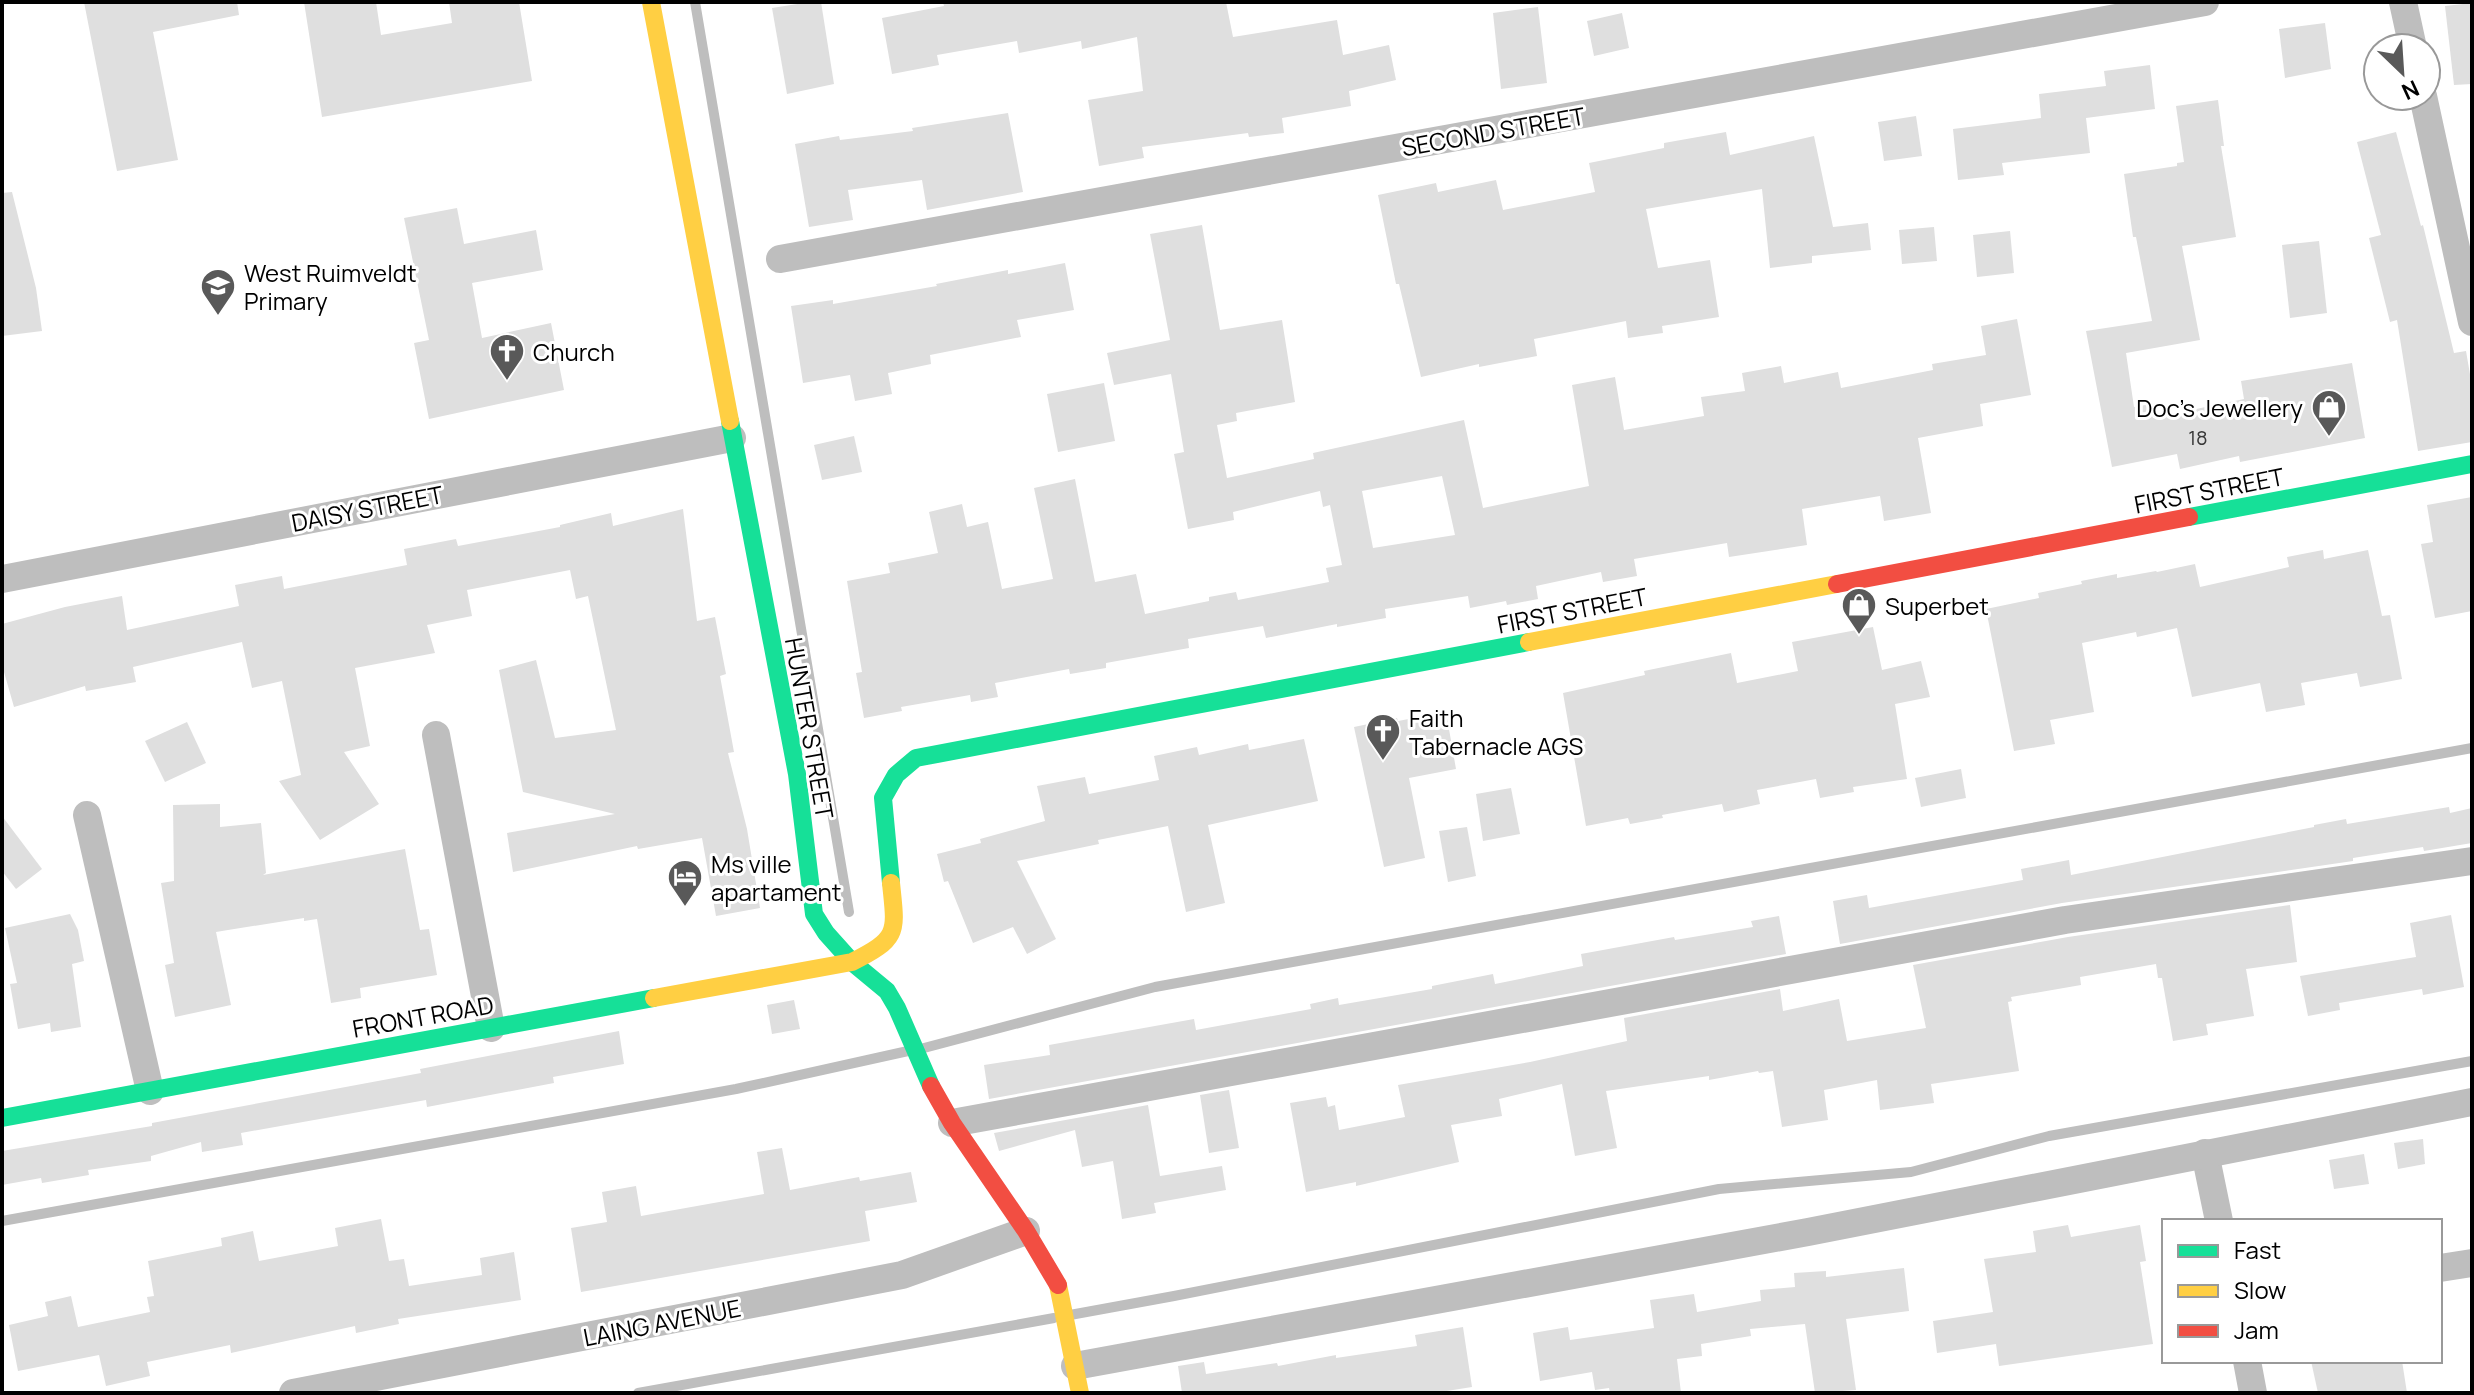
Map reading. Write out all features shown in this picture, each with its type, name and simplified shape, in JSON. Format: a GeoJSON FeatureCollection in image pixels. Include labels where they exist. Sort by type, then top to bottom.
{"type":"FeatureCollection","features":[{"type":"Feature","properties":{"kind":"street","name":"HUNTER STREET"},"geometry":{"type":"LineString","coordinates":[[651,2],[797,774],[814,914],[852,962],[887,991],[927,1080],[952,1123],[1057,1281],[1068,1328],[1073,1385]]}},
{"type":"Feature","properties":{"kind":"street","name":"SECOND STREET"},"geometry":{"type":"LineString","coordinates":[[780,259],[2205,2]]}},
{"type":"Feature","properties":{"kind":"street"},"geometry":{"type":"LineString","coordinates":[[2403,2],[2410,32]]}},
{"type":"Feature","properties":{"kind":"street"},"geometry":{"type":"LineString","coordinates":[[2426,112],[2472,322]]}},
{"type":"Feature","properties":{"kind":"street","name":"DAISY STREET"},"geometry":{"type":"LineString","coordinates":[[2,579],[732,438]]}},
{"type":"Feature","properties":{"kind":"street","name":"FIRST STREET"},"geometry":{"type":"LineString","coordinates":[[852,962],[880,948],[895,926],[883,798],[890,781],[916,758],[2472,464]]}},
{"type":"Feature","properties":{"kind":"street"},"geometry":{"type":"LineString","coordinates":[[436,735],[491,1028]]}},
{"type":"Feature","properties":{"kind":"street"},"geometry":{"type":"LineString","coordinates":[[87,815],[150,1091]]}},
{"type":"Feature","properties":{"kind":"street"},"geometry":{"type":"LineString","coordinates":[[952,1123],[2049,922],[2472,861]]}},
{"type":"Feature","properties":{"kind":"street","name":"FRONT ROAD"},"geometry":{"type":"LineString","coordinates":[[2,1118],[852,962]]}},
{"type":"Feature","properties":{"kind":"street"},"geometry":{"type":"LineString","coordinates":[[1073,1385],[1808,1232],[2472,1102]]}},
{"type":"Feature","properties":{"kind":"street"},"geometry":{"type":"LineString","coordinates":[[2205,1153],[2219,1219]]}},
{"type":"Feature","properties":{"kind":"street","name":"LAING AVENUE"},"geometry":{"type":"LineString","coordinates":[[293,1393],[902,1275],[1026,1231]]}},
{"type":"Feature","properties":{"kind":"street"},"geometry":{"type":"LineString","coordinates":[[2442,1268],[2472,1263]]}},
{"type":"Feature","properties":{"kind":"street"},"geometry":{"type":"LineString","coordinates":[[2247,1363],[2253,1393]]}},
{"type":"Feature","properties":{"kind":"building"},"geometry":{"type":"Polygon","coordinates":[[[84,2],[237,2],[239,15],[153,32],[178,160],[117,171],[84,2]]]}},
{"type":"Feature","properties":{"kind":"building"},"geometry":{"type":"Polygon","coordinates":[[[304,2],[376,2],[381,35],[452,23],[449,2],[519,2],[532,81],[322,117],[304,2]]]}},
{"type":"Feature","properties":{"kind":"building"},"geometry":{"type":"Polygon","coordinates":[[[821,2],[834,84],[787,94],[772,8],[821,2]]]}},
{"type":"Feature","properties":{"kind":"building"},"geometry":{"type":"Polygon","coordinates":[[[943,2],[1226,2],[1233,37],[1337,20],[1343,55],[1389,45],[1396,80],[1349,91],[1351,106],[1282,118],[1284,133],[1249,137],[1248,133],[1142,147],[1144,158],[1099,166],[1088,100],[1143,91],[1137,37],[1082,49],[1081,41],[1019,53],[1017,41],[937,55],[939,65],[892,74],[882,18],[944,6],[943,2]]]}},
{"type":"Feature","properties":{"kind":"building"},"geometry":{"type":"Polygon","coordinates":[[[2472,3],[2472,84],[2454,85],[2445,6],[2472,3]]]}},
{"type":"Feature","properties":{"kind":"building"},"geometry":{"type":"Polygon","coordinates":[[[1538,7],[1547,83],[1501,89],[1493,13],[1538,7]]]}},
{"type":"Feature","properties":{"kind":"building"},"geometry":{"type":"Polygon","coordinates":[[[1622,13],[1629,48],[1594,56],[1587,21],[1622,13]]]}},
{"type":"Feature","properties":{"kind":"building"},"geometry":{"type":"Polygon","coordinates":[[[2325,23],[2331,69],[2285,78],[2279,29],[2325,23]]]}},
{"type":"Feature","properties":{"kind":"building"},"geometry":{"type":"Polygon","coordinates":[[[2150,65],[2155,109],[2086,118],[2090,153],[2002,163],[2004,175],[1958,180],[1953,129],[2041,118],[2039,94],[2106,86],[2104,71],[2150,65]]]}},
{"type":"Feature","properties":{"kind":"building"},"geometry":{"type":"Polygon","coordinates":[[[2218,100],[2224,146],[2221,146],[2236,237],[2182,246],[2200,340],[2126,353],[2134,407],[2151,404],[2153,418],[2244,399],[2241,381],[2352,363],[2365,438],[2240,462],[2239,456],[2180,469],[2177,454],[2112,467],[2086,331],[2152,321],[2136,237],[2133,237],[2124,174],[2177,166],[2177,163],[2184,162],[2176,106],[2218,100]]]}},
{"type":"Feature","properties":{"kind":"building"},"geometry":{"type":"Polygon","coordinates":[[[1008,113],[1023,192],[927,210],[922,180],[848,190],[853,220],[809,227],[795,144],[839,136],[840,140],[913,131],[912,128],[1008,113]]]}},
{"type":"Feature","properties":{"kind":"building"},"geometry":{"type":"Polygon","coordinates":[[[1916,116],[1922,156],[1884,161],[1878,122],[1916,116]]]}},
{"type":"Feature","properties":{"kind":"building"},"geometry":{"type":"Polygon","coordinates":[[[1726,132],[1730,155],[1814,136],[1833,227],[1868,223],[1871,250],[1812,256],[1812,263],[1770,268],[1762,189],[1646,209],[1658,268],[1710,260],[1719,317],[1662,326],[1663,333],[1628,338],[1626,321],[1534,339],[1537,356],[1479,367],[1479,364],[1421,377],[1399,284],[1396,284],[1378,195],[1436,183],[1438,192],[1496,180],[1503,210],[1595,192],[1589,163],[1664,148],[1664,143],[1726,132]]]}},
{"type":"Feature","properties":{"kind":"building"},"geometry":{"type":"Polygon","coordinates":[[[2396,132],[2423,225],[2454,353],[2466,351],[2472,386],[2472,442],[2418,451],[2397,320],[2390,322],[2369,238],[2381,235],[2357,142],[2396,132]]]}},
{"type":"Feature","properties":{"kind":"building"},"geometry":{"type":"Polygon","coordinates":[[[12,192],[36,288],[42,331],[2,336],[2,193],[12,192]]]}},
{"type":"Feature","properties":{"kind":"building"},"geometry":{"type":"Polygon","coordinates":[[[457,208],[464,244],[536,230],[543,270],[472,283],[482,338],[551,323],[564,390],[429,419],[414,343],[429,340],[404,218],[457,208]]]}},
{"type":"Feature","properties":{"kind":"building"},"geometry":{"type":"Polygon","coordinates":[[[1202,225],[1220,330],[1282,320],[1295,402],[1236,413],[1237,421],[1217,425],[1227,478],[1314,459],[1313,453],[1464,420],[1483,508],[1589,486],[1572,385],[1615,377],[1624,430],[1704,416],[1701,397],[1745,391],[1742,373],[1781,366],[1784,383],[1838,372],[1841,388],[1933,370],[1932,364],[1986,355],[1981,326],[2017,319],[2031,395],[1980,404],[1983,426],[1918,438],[1931,513],[1884,521],[1880,496],[1802,509],[1807,545],[1729,557],[1727,543],[1634,559],[1637,576],[1603,582],[1601,572],[1536,586],[1538,599],[1507,605],[1506,601],[1470,608],[1468,596],[1385,609],[1386,618],[1266,638],[1263,626],[1188,639],[1189,648],[1106,663],[1106,668],[1070,674],[1069,669],[995,683],[998,697],[971,702],[970,695],[901,707],[902,711],[864,718],[856,673],[862,672],[847,581],[890,573],[888,563],[938,553],[929,512],[962,504],[967,527],[988,522],[1002,589],[1053,579],[1034,488],[1075,479],[1095,582],[1136,574],[1145,614],[1209,601],[1209,597],[1236,592],[1238,600],[1329,582],[1326,568],[1342,565],[1330,505],[1323,507],[1320,491],[1233,512],[1234,520],[1188,529],[1174,454],[1184,452],[1171,374],[1114,385],[1107,353],[1170,340],[1150,234],[1202,225]],[[1442,476],[1362,491],[1373,548],[1455,535],[1442,476]]]}},
{"type":"Feature","properties":{"kind":"building"},"geometry":{"type":"Polygon","coordinates":[[[1934,227],[1937,261],[1902,264],[1899,230],[1934,227]]]}},
{"type":"Feature","properties":{"kind":"building"},"geometry":{"type":"Polygon","coordinates":[[[2010,231],[2014,273],[1977,277],[1973,235],[2010,231]]]}},
{"type":"Feature","properties":{"kind":"building"},"geometry":{"type":"Polygon","coordinates":[[[2319,241],[2327,313],[2290,318],[2282,245],[2319,241]]]}},
{"type":"Feature","properties":{"kind":"building"},"geometry":{"type":"Polygon","coordinates":[[[1065,263],[1074,310],[1017,320],[1021,337],[930,355],[931,364],[888,373],[892,394],[855,401],[850,375],[803,383],[791,306],[833,300],[833,304],[1008,270],[1008,274],[1065,263]]]}},
{"type":"Feature","properties":{"kind":"building"},"geometry":{"type":"Polygon","coordinates":[[[1104,383],[1115,441],[1058,452],[1047,394],[1104,383]]]}},
{"type":"Feature","properties":{"kind":"building"},"geometry":{"type":"Polygon","coordinates":[[[854,436],[862,472],[822,480],[814,445],[854,436]]]}},
{"type":"Feature","properties":{"kind":"building"},"geometry":{"type":"Polygon","coordinates":[[[2472,497],[2472,611],[2435,618],[2421,544],[2433,542],[2427,505],[2472,497]]]}},
{"type":"Feature","properties":{"kind":"building"},"geometry":{"type":"Polygon","coordinates":[[[683,509],[697,621],[715,617],[726,674],[720,676],[734,752],[728,753],[747,829],[760,908],[716,916],[702,838],[638,849],[637,846],[513,872],[507,833],[615,814],[523,792],[499,670],[536,660],[555,738],[616,730],[588,596],[576,599],[570,570],[467,590],[472,616],[427,625],[435,653],[355,668],[370,746],[344,752],[379,804],[320,840],[279,781],[301,775],[282,681],[252,688],[242,642],[133,667],[136,682],[86,691],[85,686],[14,707],[2,665],[2,624],[65,607],[122,596],[127,630],[239,606],[235,585],[282,576],[284,589],[407,565],[404,549],[456,539],[458,546],[560,527],[611,513],[613,526],[683,509]]]}},
{"type":"Feature","properties":{"kind":"building"},"geometry":{"type":"Polygon","coordinates":[[[2323,550],[2324,559],[2368,550],[2382,616],[2390,615],[2402,679],[2360,687],[2357,673],[2301,683],[2305,705],[2266,712],[2260,683],[2192,697],[2177,628],[2137,637],[2136,632],[2082,643],[2094,712],[2050,720],[2055,744],[2014,751],[1986,609],[2039,598],[2038,593],[2082,584],[2081,581],[2195,564],[2200,587],[2289,567],[2287,557],[2323,550]]]}},
{"type":"Feature","properties":{"kind":"building"},"geometry":{"type":"Polygon","coordinates":[[[1873,627],[1882,670],[1921,661],[1930,697],[1895,704],[1907,779],[1853,787],[1854,792],[1820,798],[1816,779],[1757,790],[1760,804],[1724,812],[1722,804],[1630,824],[1628,818],[1586,826],[1563,693],[1645,675],[1644,671],[1731,653],[1737,683],[1798,671],[1792,642],[1873,627]]]}},
{"type":"Feature","properties":{"kind":"building"},"geometry":{"type":"Polygon","coordinates":[[[1446,712],[1456,769],[1409,778],[1425,858],[1384,867],[1354,727],[1446,712]]]}},
{"type":"Feature","properties":{"kind":"building"},"geometry":{"type":"Polygon","coordinates":[[[187,722],[206,763],[165,782],[145,741],[187,722]]]}},
{"type":"Feature","properties":{"kind":"building"},"geometry":{"type":"Polygon","coordinates":[[[1304,739],[1318,801],[1208,825],[1225,903],[1186,912],[1168,826],[1017,861],[1056,939],[1027,954],[1013,927],[973,943],[948,881],[944,882],[937,854],[1045,821],[1037,786],[1085,777],[1089,794],[1159,780],[1154,756],[1197,747],[1199,755],[1248,744],[1249,750],[1304,739]]]}},
{"type":"Feature","properties":{"kind":"building"},"geometry":{"type":"Polygon","coordinates":[[[1961,769],[1966,798],[1921,807],[1915,778],[1961,769]]]}},
{"type":"Feature","properties":{"kind":"building"},"geometry":{"type":"Polygon","coordinates":[[[1511,788],[1520,834],[1483,841],[1476,794],[1511,788]]]}},
{"type":"Feature","properties":{"kind":"building"},"geometry":{"type":"Polygon","coordinates":[[[220,804],[220,827],[261,823],[266,873],[263,875],[405,849],[420,930],[429,929],[437,975],[360,988],[361,998],[331,1003],[317,919],[304,921],[304,918],[228,930],[216,932],[231,1005],[175,1017],[165,965],[174,963],[161,883],[174,881],[173,805],[220,804]]]}},
{"type":"Feature","properties":{"kind":"building"},"geometry":{"type":"Polygon","coordinates":[[[2449,807],[2450,813],[2472,808],[2472,843],[2424,851],[2423,847],[2353,858],[2353,861],[2062,903],[1840,944],[1833,901],[1867,895],[1869,908],[2023,880],[2021,869],[2069,860],[2071,875],[2346,819],[2347,824],[2449,807]]]}},
{"type":"Feature","properties":{"kind":"building"},"geometry":{"type":"Polygon","coordinates":[[[2,816],[42,869],[16,889],[2,871],[2,816]]]}},
{"type":"Feature","properties":{"kind":"building"},"geometry":{"type":"Polygon","coordinates":[[[1467,827],[1476,876],[1448,882],[1439,831],[1467,827]]]}},
{"type":"Feature","properties":{"kind":"building"},"geometry":{"type":"Polygon","coordinates":[[[2290,905],[2297,962],[2246,969],[2254,1016],[2206,1024],[2208,1035],[2173,1041],[2162,978],[2158,978],[2156,964],[2080,977],[2081,985],[2011,997],[2012,1001],[2008,1002],[2019,1071],[1931,1084],[1934,1103],[1880,1110],[1877,1080],[1824,1090],[1828,1120],[1782,1127],[1773,1071],[1709,1080],[1709,1076],[1606,1091],[1617,1148],[1575,1156],[1562,1084],[1499,1099],[1502,1116],[1451,1125],[1459,1162],[1356,1186],[1356,1182],[1306,1192],[1290,1103],[1326,1097],[1328,1107],[1335,1105],[1339,1130],[1405,1117],[1398,1085],[1627,1041],[1624,1018],[1780,989],[1783,1011],[1839,999],[1847,1041],[1926,1028],[1913,965],[2068,937],[2290,905]]]}},
{"type":"Feature","properties":{"kind":"building"},"geometry":{"type":"Polygon","coordinates":[[[70,914],[78,930],[84,961],[72,964],[81,1027],[51,1032],[50,1023],[18,1029],[10,984],[17,983],[5,928],[70,914]]]}},
{"type":"Feature","properties":{"kind":"building"},"geometry":{"type":"Polygon","coordinates":[[[2451,915],[2464,987],[2423,995],[2422,989],[2339,1003],[2340,1010],[2308,1016],[2300,976],[2416,957],[2410,923],[2451,915]]]}},
{"type":"Feature","properties":{"kind":"building"},"geometry":{"type":"Polygon","coordinates":[[[1779,916],[1786,954],[989,1099],[984,1065],[1050,1055],[1049,1045],[1194,1019],[1196,1030],[1311,1009],[1310,1004],[1338,998],[1339,1005],[1432,989],[1432,986],[1493,974],[1495,984],[1583,966],[1581,954],[1753,927],[1751,921],[1779,916]]]}},
{"type":"Feature","properties":{"kind":"building"},"geometry":{"type":"Polygon","coordinates":[[[794,1000],[800,1029],[772,1034],[767,1005],[794,1000]]]}},
{"type":"Feature","properties":{"kind":"building"},"geometry":{"type":"Polygon","coordinates":[[[619,1031],[624,1064],[553,1077],[554,1083],[427,1107],[426,1100],[241,1133],[243,1145],[202,1152],[201,1142],[151,1156],[151,1161],[88,1170],[89,1175],[42,1183],[41,1178],[2,1185],[2,1151],[152,1126],[152,1123],[421,1073],[420,1069],[619,1031]]]}},
{"type":"Feature","properties":{"kind":"building"},"geometry":{"type":"Polygon","coordinates":[[[1229,1090],[1239,1148],[1209,1153],[1200,1095],[1229,1090]]]}},
{"type":"Feature","properties":{"kind":"building"},"geometry":{"type":"Polygon","coordinates":[[[1148,1105],[1160,1176],[1222,1166],[1226,1190],[1154,1203],[1156,1213],[1122,1219],[1113,1161],[1082,1167],[1075,1130],[999,1151],[994,1133],[1148,1105]]]}},
{"type":"Feature","properties":{"kind":"building"},"geometry":{"type":"Polygon","coordinates":[[[2423,1139],[2425,1164],[2398,1169],[2394,1143],[2423,1139]]]}},
{"type":"Feature","properties":{"kind":"building"},"geometry":{"type":"Polygon","coordinates":[[[782,1148],[790,1190],[859,1177],[860,1181],[911,1172],[917,1202],[865,1211],[870,1241],[581,1292],[571,1228],[607,1222],[602,1192],[636,1186],[641,1216],[764,1194],[757,1152],[782,1148]]]}},
{"type":"Feature","properties":{"kind":"building"},"geometry":{"type":"Polygon","coordinates":[[[2364,1154],[2369,1184],[2334,1189],[2329,1160],[2364,1154]]]}},
{"type":"Feature","properties":{"kind":"building"},"geometry":{"type":"Polygon","coordinates":[[[381,1219],[389,1261],[404,1259],[409,1286],[482,1275],[480,1258],[514,1252],[521,1300],[398,1319],[399,1324],[356,1333],[355,1326],[231,1353],[230,1345],[147,1362],[150,1376],[106,1386],[99,1355],[18,1371],[9,1325],[48,1316],[45,1302],[71,1296],[78,1327],[150,1312],[147,1297],[154,1296],[148,1261],[222,1246],[221,1238],[253,1231],[259,1261],[338,1246],[335,1228],[381,1219]]]}},
{"type":"Feature","properties":{"kind":"building"},"geometry":{"type":"Polygon","coordinates":[[[2068,1225],[2071,1237],[2140,1225],[2146,1261],[2140,1262],[2153,1344],[1999,1366],[1996,1344],[1937,1353],[1933,1321],[1993,1312],[1984,1259],[2036,1252],[2033,1231],[2068,1225]]]}},
{"type":"Feature","properties":{"kind":"building"},"geometry":{"type":"Polygon","coordinates":[[[1904,1268],[1909,1311],[1846,1319],[1856,1390],[1815,1393],[1805,1324],[1750,1329],[1751,1336],[1701,1344],[1702,1356],[1677,1359],[1681,1393],[1610,1393],[1609,1388],[1595,1390],[1592,1372],[1540,1381],[1533,1333],[1568,1327],[1570,1340],[1654,1328],[1650,1300],[1694,1294],[1697,1312],[1761,1301],[1760,1290],[1795,1287],[1794,1273],[1826,1271],[1826,1277],[1904,1268]]]}},
{"type":"Feature","properties":{"kind":"building"},"geometry":{"type":"Polygon","coordinates":[[[1463,1327],[1472,1387],[1434,1393],[1182,1393],[1178,1366],[1204,1362],[1206,1374],[1277,1363],[1278,1366],[1336,1355],[1336,1358],[1417,1346],[1415,1335],[1463,1327]]]}},
{"type":"Feature","properties":{"kind":"building"},"geometry":{"type":"Polygon","coordinates":[[[2311,1363],[2402,1363],[2407,1393],[2318,1393],[2311,1363]]]}},
{"type":"Feature","properties":{"kind":"waterway"},"geometry":{"type":"LineString","coordinates":[[695,2],[849,912]]}},
{"type":"Feature","properties":{"kind":"waterway"},"geometry":{"type":"LineString","coordinates":[[924,1048],[1155,987],[2472,748]]}},
{"type":"Feature","properties":{"kind":"waterway"},"geometry":{"type":"LineString","coordinates":[[2,1221],[736,1089],[908,1051]]}},
{"type":"Feature","properties":{"kind":"waterway"},"geometry":{"type":"LineString","coordinates":[[1070,1315],[1719,1189],[1911,1172],[2049,1136],[2472,1061]]}},
{"type":"Feature","properties":{"kind":"waterway"},"geometry":{"type":"LineString","coordinates":[[638,1393],[1054,1318]]}},
{"type":"Feature","properties":{"kind":"traffic: fast"},"geometry":{"type":"LineString","coordinates":[[730,421],[797,774],[814,914],[852,962],[887,991],[931,1086]]}},
{"type":"Feature","properties":{"kind":"traffic: fast"},"geometry":{"type":"LineString","coordinates":[[2189,517],[2472,464]]}},
{"type":"Feature","properties":{"kind":"traffic: fast"},"geometry":{"type":"LineString","coordinates":[[891,883],[883,798],[896,775],[916,758],[1529,642]]}},
{"type":"Feature","properties":{"kind":"traffic: fast"},"geometry":{"type":"LineString","coordinates":[[2,1118],[654,998]]}},
{"type":"Feature","properties":{"kind":"traffic: slow"},"geometry":{"type":"LineString","coordinates":[[651,2],[730,421]]}},
{"type":"Feature","properties":{"kind":"traffic: slow"},"geometry":{"type":"LineString","coordinates":[[1529,642],[1837,584]]}},
{"type":"Feature","properties":{"kind":"traffic: slow"},"geometry":{"type":"LineString","coordinates":[[654,998],[852,962],[879,946],[891,932],[894,923],[891,883]]}},
{"type":"Feature","properties":{"kind":"traffic: slow"},"geometry":{"type":"LineString","coordinates":[[1058,1285],[1080,1393]]}},
{"type":"Feature","properties":{"kind":"traffic: jam"},"geometry":{"type":"LineString","coordinates":[[1837,584],[2189,517]]}},
{"type":"Feature","properties":{"kind":"traffic: jam"},"geometry":{"type":"LineString","coordinates":[[931,1086],[1058,1285]]}},
{"type":"Feature","properties":{"kind":"place","name":"West Ruimveldt Primary"},"geometry":{"type":"Point","coordinates":[218,317]}},
{"type":"Feature","properties":{"kind":"place","name":"Church"},"geometry":{"type":"Point","coordinates":[507,382]}},
{"type":"Feature","properties":{"kind":"place","name":"Doc's Jewellery"},"geometry":{"type":"Point","coordinates":[2329,438]}},
{"type":"Feature","properties":{"kind":"place","name":"Superbet"},"geometry":{"type":"Point","coordinates":[1859,636]}},
{"type":"Feature","properties":{"kind":"place","name":"Faith Tabernacle AGS"},"geometry":{"type":"Point","coordinates":[1383,762]}},
{"type":"Feature","properties":{"kind":"place","name":"Ms ville apartament"},"geometry":{"type":"Point","coordinates":[685,908]}}]}
